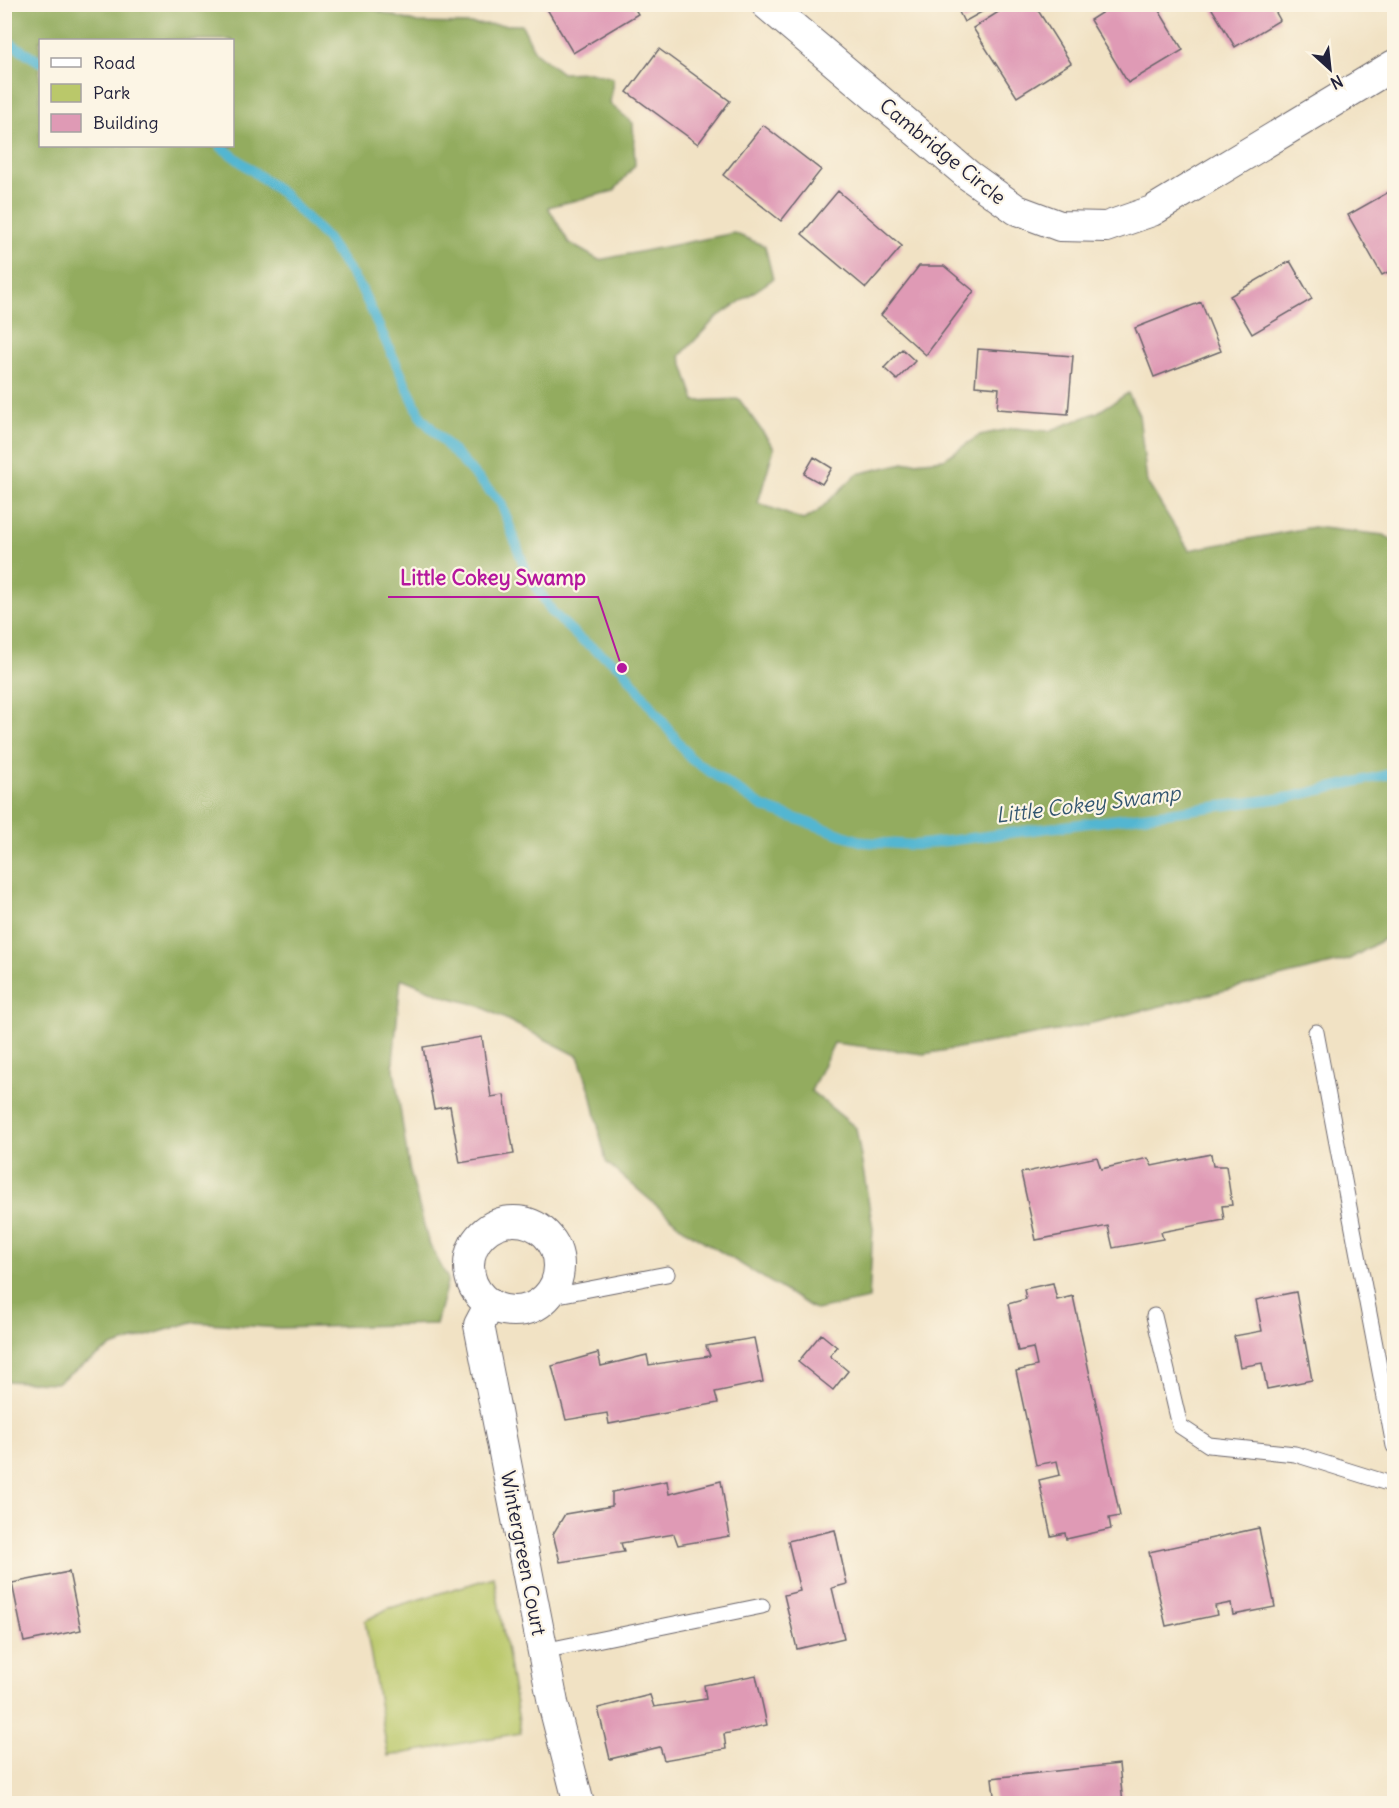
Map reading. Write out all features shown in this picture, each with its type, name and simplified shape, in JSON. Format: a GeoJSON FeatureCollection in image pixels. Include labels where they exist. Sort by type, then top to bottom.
{"type":"FeatureCollection","features":[{"type":"Feature","properties":{"kind":"street","name":"Cambridge Circle"},"geometry":{"type":"LineString","coordinates":[[766,4],[968,175],[1017,210],[1059,226],[1106,227],[1152,211],[1395,65]]}},
{"type":"Feature","properties":{"kind":"street"},"geometry":{"type":"LineString","coordinates":[[511,1220],[540,1228],[551,1239],[558,1253],[560,1268],[556,1284],[548,1297],[536,1306],[520,1311],[504,1311],[479,1295],[472,1283],[469,1269],[470,1255],[476,1242],[485,1231],[511,1220]]}},
{"type":"Feature","properties":{"kind":"street","name":"Wintergreen Court"},"geometry":{"type":"LineString","coordinates":[[490,1304],[479,1325],[553,1703],[579,1803]]}},
{"type":"Feature","properties":{"kind":"lane"},"geometry":{"type":"LineString","coordinates":[[1316,1032],[1395,1446]]}},
{"type":"Feature","properties":{"kind":"lane"},"geometry":{"type":"LineString","coordinates":[[548,1297],[668,1274]]}},
{"type":"Feature","properties":{"kind":"lane"},"geometry":{"type":"LineString","coordinates":[[1154,1316],[1180,1426],[1209,1446],[1295,1454],[1395,1485]]}},
{"type":"Feature","properties":{"kind":"lane"},"geometry":{"type":"LineString","coordinates":[[543,1651],[762,1606]]}},
{"type":"Feature","properties":{"kind":"green space"},"geometry":{"type":"Polygon","coordinates":[[[5,4],[356,4],[417,23],[522,25],[535,52],[562,73],[590,72],[613,78],[610,104],[633,123],[635,165],[614,191],[548,207],[569,243],[599,260],[734,233],[765,246],[773,279],[716,318],[680,356],[695,401],[739,399],[774,448],[758,503],[803,520],[816,513],[857,474],[904,463],[944,459],[980,435],[1014,428],[1049,431],[1098,412],[1128,393],[1139,415],[1147,482],[1189,550],[1313,527],[1384,535],[1394,541],[1394,933],[1348,960],[1068,1029],[924,1054],[834,1043],[811,1091],[856,1128],[873,1228],[869,1299],[816,1310],[685,1230],[606,1162],[591,1093],[578,1056],[478,1005],[447,997],[401,978],[393,1062],[409,1167],[428,1241],[448,1279],[436,1324],[279,1328],[192,1322],[111,1347],[56,1383],[5,1381],[5,4]]]}},
{"type":"Feature","properties":{"kind":"green space"},"geometry":{"type":"Polygon","coordinates":[[[494,1577],[521,1733],[388,1756],[365,1621],[387,1609],[494,1577]]]}},
{"type":"Feature","properties":{"kind":"building"},"geometry":{"type":"Polygon","coordinates":[[[544,4],[632,4],[638,14],[573,53],[544,4]]]}},
{"type":"Feature","properties":{"kind":"building"},"geometry":{"type":"Polygon","coordinates":[[[955,4],[996,4],[964,22],[955,4]]]}},
{"type":"Feature","properties":{"kind":"building"},"geometry":{"type":"Polygon","coordinates":[[[1011,4],[1034,4],[1071,63],[1017,97],[973,28],[1011,4]]]}},
{"type":"Feature","properties":{"kind":"building"},"geometry":{"type":"Polygon","coordinates":[[[1115,4],[1155,4],[1183,50],[1128,83],[1090,20],[1115,4]]]}},
{"type":"Feature","properties":{"kind":"building"},"geometry":{"type":"Polygon","coordinates":[[[1209,4],[1271,4],[1280,20],[1235,47],[1209,4]]]}},
{"type":"Feature","properties":{"kind":"building"},"geometry":{"type":"Polygon","coordinates":[[[659,49],[730,101],[698,144],[627,92],[659,49]]]}},
{"type":"Feature","properties":{"kind":"building"},"geometry":{"type":"Polygon","coordinates":[[[763,125],[821,170],[781,221],[723,175],[763,125]]]}},
{"type":"Feature","properties":{"kind":"building"},"geometry":{"type":"Polygon","coordinates":[[[1394,189],[1394,269],[1382,275],[1348,215],[1394,189]]]}},
{"type":"Feature","properties":{"kind":"building"},"geometry":{"type":"Polygon","coordinates":[[[838,191],[902,246],[866,288],[802,234],[838,191]]]}},
{"type":"Feature","properties":{"kind":"building"},"geometry":{"type":"Polygon","coordinates":[[[1290,261],[1312,299],[1252,334],[1230,296],[1290,261]]]}},
{"type":"Feature","properties":{"kind":"building"},"geometry":{"type":"Polygon","coordinates":[[[919,266],[944,266],[974,291],[926,355],[881,315],[919,266]]]}},
{"type":"Feature","properties":{"kind":"building"},"geometry":{"type":"Polygon","coordinates":[[[1201,302],[1221,351],[1154,377],[1135,328],[1201,302]]]}},
{"type":"Feature","properties":{"kind":"building"},"geometry":{"type":"Polygon","coordinates":[[[902,349],[915,361],[897,380],[884,368],[902,349]]]}},
{"type":"Feature","properties":{"kind":"building"},"geometry":{"type":"Polygon","coordinates":[[[978,349],[1073,356],[1068,414],[997,409],[999,388],[975,386],[978,349]]]}},
{"type":"Feature","properties":{"kind":"building"},"geometry":{"type":"Polygon","coordinates":[[[814,457],[832,468],[822,484],[804,474],[814,457]]]}},
{"type":"Feature","properties":{"kind":"building"},"geometry":{"type":"Polygon","coordinates":[[[482,1037],[491,1097],[504,1095],[514,1154],[460,1163],[450,1106],[434,1109],[423,1047],[482,1037]]]}},
{"type":"Feature","properties":{"kind":"building"},"geometry":{"type":"Polygon","coordinates":[[[1211,1154],[1213,1166],[1226,1166],[1232,1205],[1222,1206],[1224,1220],[1161,1232],[1163,1239],[1113,1248],[1108,1226],[1036,1240],[1021,1173],[1097,1157],[1101,1169],[1148,1158],[1152,1166],[1211,1154]]]}},
{"type":"Feature","properties":{"kind":"building"},"geometry":{"type":"Polygon","coordinates":[[[1053,1283],[1057,1300],[1073,1296],[1120,1516],[1109,1518],[1111,1529],[1066,1539],[1065,1533],[1051,1536],[1039,1480],[1060,1475],[1057,1461],[1036,1465],[1016,1371],[1037,1366],[1033,1348],[1018,1351],[1008,1304],[1026,1299],[1024,1289],[1053,1283]]]}},
{"type":"Feature","properties":{"kind":"building"},"geometry":{"type":"Polygon","coordinates":[[[1296,1292],[1312,1380],[1267,1389],[1262,1363],[1240,1367],[1234,1336],[1262,1331],[1256,1300],[1296,1292]]]}},
{"type":"Feature","properties":{"kind":"building"},"geometry":{"type":"Polygon","coordinates":[[[821,1334],[837,1347],[830,1356],[848,1371],[833,1390],[798,1362],[821,1334]]]}},
{"type":"Feature","properties":{"kind":"building"},"geometry":{"type":"Polygon","coordinates":[[[754,1338],[763,1382],[715,1392],[718,1403],[609,1424],[607,1413],[566,1420],[552,1366],[598,1353],[601,1366],[647,1355],[649,1365],[710,1356],[706,1346],[754,1338]]]}},
{"type":"Feature","properties":{"kind":"building"},"geometry":{"type":"Polygon","coordinates":[[[667,1481],[669,1494],[721,1481],[730,1536],[678,1545],[674,1534],[621,1543],[624,1552],[560,1562],[553,1534],[565,1514],[612,1506],[612,1492],[667,1481]]]}},
{"type":"Feature","properties":{"kind":"building"},"geometry":{"type":"Polygon","coordinates":[[[1259,1528],[1275,1607],[1233,1615],[1231,1603],[1215,1606],[1217,1615],[1166,1626],[1149,1552],[1259,1528]]]}},
{"type":"Feature","properties":{"kind":"building"},"geometry":{"type":"Polygon","coordinates":[[[835,1530],[847,1584],[832,1588],[844,1638],[797,1649],[784,1595],[800,1591],[788,1541],[835,1530]]]}},
{"type":"Feature","properties":{"kind":"building"},"geometry":{"type":"Polygon","coordinates":[[[69,1572],[81,1630],[24,1642],[12,1583],[69,1572]]]}},
{"type":"Feature","properties":{"kind":"building"},"geometry":{"type":"Polygon","coordinates":[[[756,1675],[767,1725],[724,1734],[726,1749],[664,1760],[660,1747],[610,1759],[598,1708],[650,1695],[654,1707],[706,1699],[704,1685],[756,1675]]]}},
{"type":"Feature","properties":{"kind":"building"},"geometry":{"type":"Polygon","coordinates":[[[1119,1764],[1123,1804],[995,1804],[992,1778],[1119,1764]]]}},
{"type":"Feature","properties":{"kind":"waterway","name":"Little Cokey Swamp"},"geometry":{"type":"LineString","coordinates":[[4,39],[39,61]]}},
{"type":"Feature","properties":{"kind":"waterway","name":"Little Cokey Swamp"},"geometry":{"type":"LineString","coordinates":[[221,147],[283,194],[326,238],[362,290],[421,417],[501,503],[526,571],[553,613],[580,639],[622,668],[691,759],[763,807],[863,842],[916,845],[1291,797],[1394,773]]}},
{"type":"Feature","properties":{"kind":"place","name":"Little Cokey Swamp"},"geometry":{"type":"Point","coordinates":[622,668]}}]}
